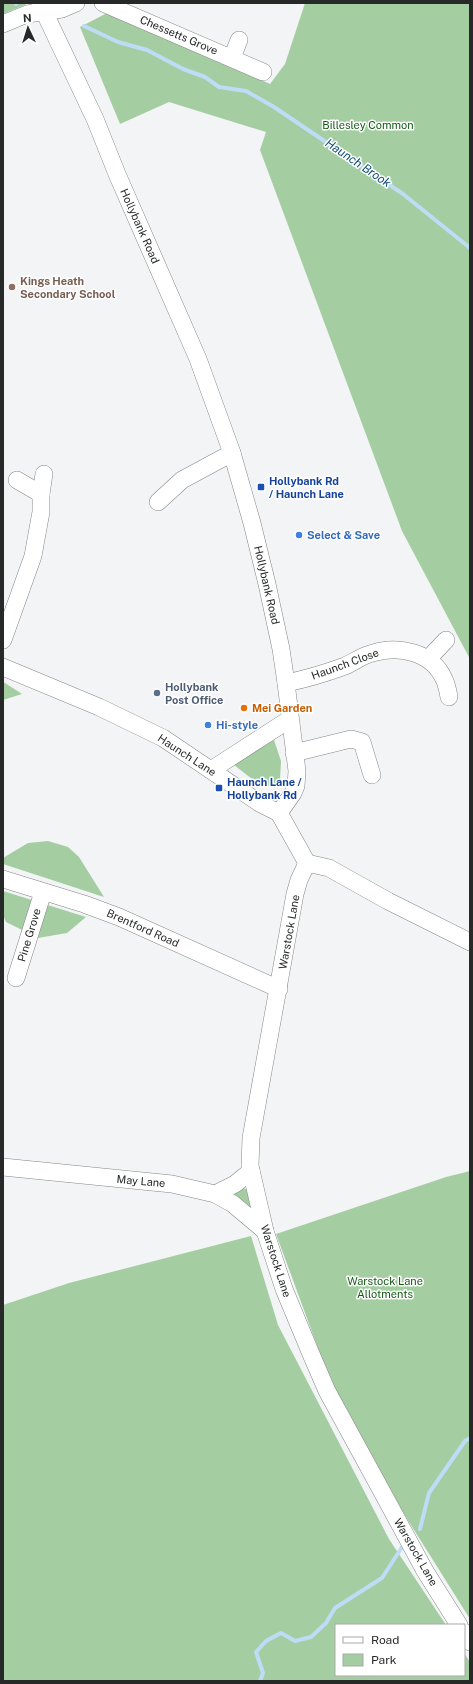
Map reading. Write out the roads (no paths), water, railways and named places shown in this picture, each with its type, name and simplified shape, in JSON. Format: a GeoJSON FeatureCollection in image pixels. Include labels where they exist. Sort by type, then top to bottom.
{"type":"FeatureCollection","features":[{"type":"Feature","properties":{"kind":"street"},"geometry":{"type":"LineString","coordinates":[[3,24],[42,7],[62,9],[76,3]]}},
{"type":"Feature","properties":{"kind":"street","name":"Chessetts Grove"},"geometry":{"type":"LineString","coordinates":[[103,3],[263,72]]}},
{"type":"Feature","properties":{"kind":"street","name":"Hollybank Road"},"geometry":{"type":"LineString","coordinates":[[42,7],[95,119],[117,174],[198,359],[232,453],[252,523],[267,584],[281,648],[286,683],[296,771],[296,786],[293,793],[279,812]]}},
{"type":"Feature","properties":{"kind":"street","name":"Chessetts Grove"},"geometry":{"type":"LineString","coordinates":[[232,58],[239,40]]}},
{"type":"Feature","properties":{"kind":"street"},"geometry":{"type":"LineString","coordinates":[[158,502],[182,480],[232,453]]}},
{"type":"Feature","properties":{"kind":"street"},"geometry":{"type":"LineString","coordinates":[[3,640],[33,556],[42,512],[41,494],[44,474]]}},
{"type":"Feature","properties":{"kind":"street"},"geometry":{"type":"LineString","coordinates":[[17,480],[41,494]]}},
{"type":"Feature","properties":{"kind":"street"},"geometry":{"type":"LineString","coordinates":[[446,640],[428,659],[444,679],[449,697]]}},
{"type":"Feature","properties":{"kind":"street","name":"Haunch Close"},"geometry":{"type":"LineString","coordinates":[[286,683],[334,670],[371,653],[388,650],[420,654],[428,659]]}},
{"type":"Feature","properties":{"kind":"street","name":"Haunch Lane"},"geometry":{"type":"LineString","coordinates":[[3,667],[114,714],[163,738],[261,804],[279,812]]}},
{"type":"Feature","properties":{"kind":"street"},"geometry":{"type":"LineString","coordinates":[[211,770],[290,719]]}},
{"type":"Feature","properties":{"kind":"street"},"geometry":{"type":"LineString","coordinates":[[294,753],[351,738],[357,739],[362,742],[372,775]]}},
{"type":"Feature","properties":{"kind":"street"},"geometry":{"type":"LineString","coordinates":[[279,812],[307,863],[329,868],[388,901],[470,942]]}},
{"type":"Feature","properties":{"kind":"street","name":"Warstock Lane"},"geometry":{"type":"LineString","coordinates":[[307,863],[299,880],[295,894],[251,1138],[251,1171],[265,1231],[284,1289],[327,1391],[422,1564],[458,1624]]}},
{"type":"Feature","properties":{"kind":"street","name":"Brentford Road"},"geometry":{"type":"LineString","coordinates":[[3,879],[84,904],[119,917],[279,989]]}},
{"type":"Feature","properties":{"kind":"street","name":"Pine Grove"},"geometry":{"type":"LineString","coordinates":[[16,978],[43,892]]}},
{"type":"Feature","properties":{"kind":"street","name":"May Lane"},"geometry":{"type":"LineString","coordinates":[[3,1167],[172,1184],[215,1194],[233,1204],[265,1231]]}},
{"type":"Feature","properties":{"kind":"street"},"geometry":{"type":"LineString","coordinates":[[215,1194],[235,1184],[251,1171]]}},
{"type":"Feature","properties":{"kind":"waterway","name":"Haunch Brook"},"geometry":{"type":"LineString","coordinates":[[84,26],[118,42],[147,50],[183,69],[205,77],[219,87],[246,91],[274,107],[403,194],[470,248]]}},
{"type":"Feature","properties":{"kind":"waterway"},"geometry":{"type":"LineString","coordinates":[[420,1529],[429,1493],[465,1441],[470,1438]]}},
{"type":"Feature","properties":{"kind":"waterway"},"geometry":{"type":"LineString","coordinates":[[260,1681],[263,1673],[256,1652],[266,1641],[281,1633],[295,1641],[311,1637],[326,1623],[335,1608],[382,1578],[404,1544]]}},
{"type":"Feature","properties":{"kind":"place","name":"Kings Heath Secondary School"},"geometry":{"type":"Point","coordinates":[12,287]}},
{"type":"Feature","properties":{"kind":"place","name":"Hollybank Rd / Haunch Lane"},"geometry":{"type":"Point","coordinates":[261,487]}},
{"type":"Feature","properties":{"kind":"place","name":"Select & Save"},"geometry":{"type":"Point","coordinates":[299,535]}},
{"type":"Feature","properties":{"kind":"place","name":"Hollybank Post Office"},"geometry":{"type":"Point","coordinates":[157,693]}},
{"type":"Feature","properties":{"kind":"place","name":"Mei Garden"},"geometry":{"type":"Point","coordinates":[244,708]}},
{"type":"Feature","properties":{"kind":"place","name":"Hi-style"},"geometry":{"type":"Point","coordinates":[208,725]}},
{"type":"Feature","properties":{"kind":"place","name":"Haunch Lane / Hollybank Rd"},"geometry":{"type":"Point","coordinates":[219,788]}},
{"type":"Feature","properties":{"kind":"park label","name":"Billesley Common"},"geometry":{"type":"Point","coordinates":[368,125]}},
{"type":"Feature","properties":{"kind":"park label","name":"Warstock Lane Allotments"},"geometry":{"type":"Point","coordinates":[385,1287]}}]}
